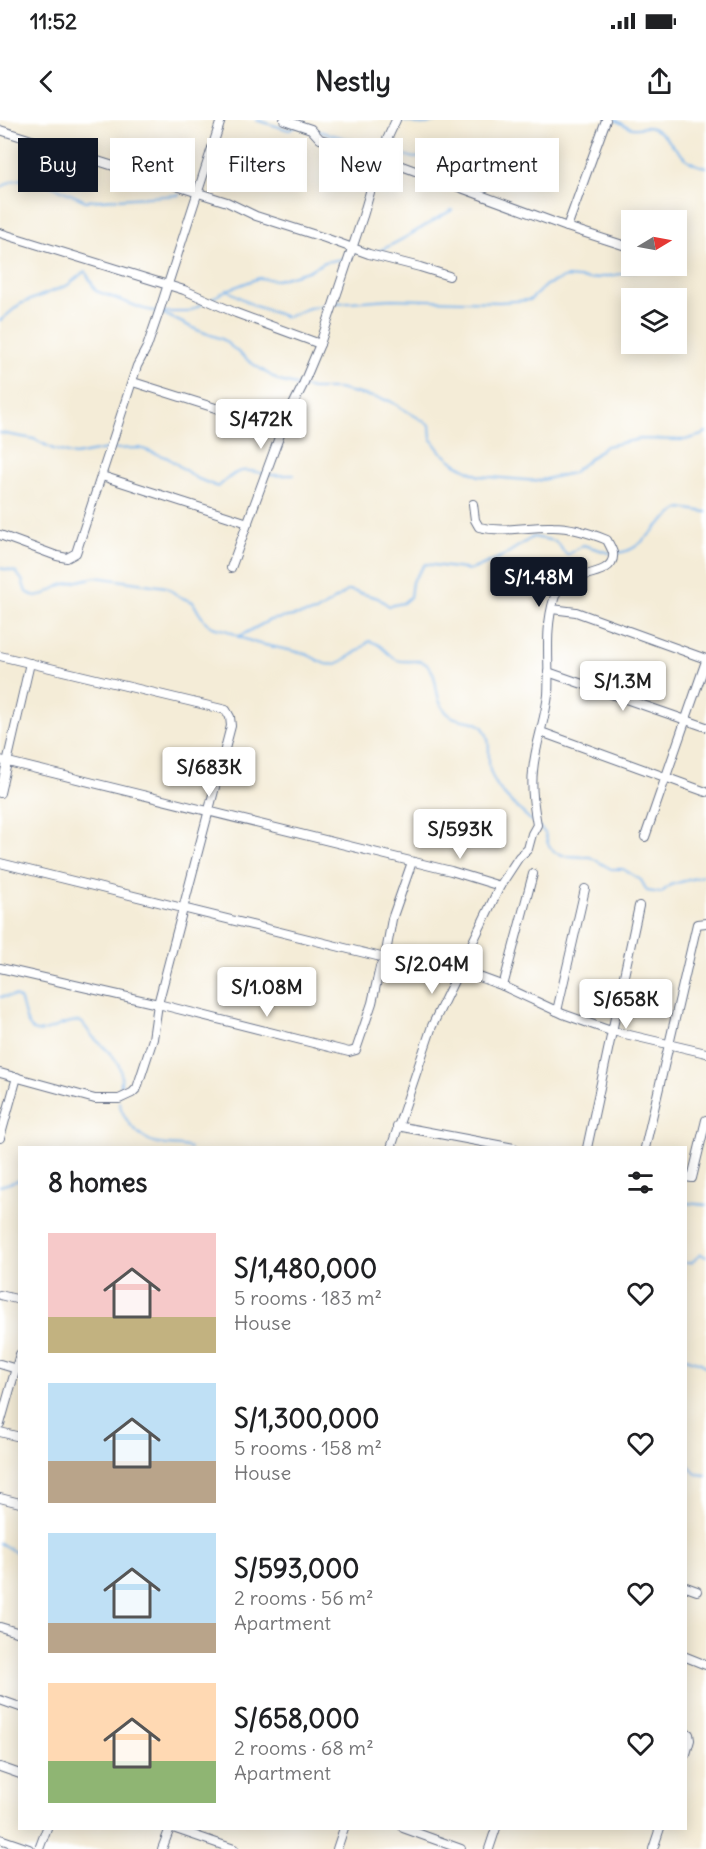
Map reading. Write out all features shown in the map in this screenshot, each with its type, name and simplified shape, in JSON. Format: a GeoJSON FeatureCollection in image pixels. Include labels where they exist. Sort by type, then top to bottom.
{"type":"FeatureCollection","features":[{"type":"Feature","properties":{"kind":"street"},"geometry":{"type":"LineString","coordinates":[[0,535],[57,556],[67,558],[76,553],[137,366],[150,338],[221,120]]}},
{"type":"Feature","properties":{"kind":"street"},"geometry":{"type":"LineString","coordinates":[[284,120],[311,129],[319,138]]}},
{"type":"Feature","properties":{"kind":"street"},"geometry":{"type":"LineString","coordinates":[[387,138],[396,120]]}},
{"type":"Feature","properties":{"kind":"street"},"geometry":{"type":"LineString","coordinates":[[567,227],[606,120]]}},
{"type":"Feature","properties":{"kind":"street"},"geometry":{"type":"LineString","coordinates":[[0,130],[227,202],[256,216],[369,254],[449,276]]}},
{"type":"Feature","properties":{"kind":"street"},"geometry":{"type":"LineString","coordinates":[[403,166],[621,244]]}},
{"type":"Feature","properties":{"kind":"street"},"geometry":{"type":"LineString","coordinates":[[231,568],[282,429],[320,344],[369,192]]}},
{"type":"Feature","properties":{"kind":"street"},"geometry":{"type":"LineString","coordinates":[[0,233],[184,290],[236,313],[320,344]]}},
{"type":"Feature","properties":{"kind":"street"},"geometry":{"type":"LineString","coordinates":[[133,382],[282,429]]}},
{"type":"Feature","properties":{"kind":"street"},"geometry":{"type":"LineString","coordinates":[[102,476],[248,523]]}},
{"type":"Feature","properties":{"kind":"street"},"geometry":{"type":"LineString","coordinates":[[392,1146],[432,1026],[500,886],[519,857],[528,849],[537,825],[532,794],[532,771],[548,696],[546,655],[557,590],[566,581],[600,572],[611,563],[613,554],[607,540],[582,531],[553,526],[494,531],[479,527],[475,520],[473,504]]}},
{"type":"Feature","properties":{"kind":"street"},"geometry":{"type":"LineString","coordinates":[[552,609],[576,612],[706,660],[645,837]]}},
{"type":"Feature","properties":{"kind":"street"},"geometry":{"type":"LineString","coordinates":[[0,656],[226,710],[231,726],[158,1004],[153,1039],[137,1088],[119,1099],[95,1099],[0,1073]]}},
{"type":"Feature","properties":{"kind":"street"},"geometry":{"type":"LineString","coordinates":[[0,792],[4,761],[30,663]]}},
{"type":"Feature","properties":{"kind":"street"},"geometry":{"type":"LineString","coordinates":[[548,672],[706,727]]}},
{"type":"Feature","properties":{"kind":"street"},"geometry":{"type":"LineString","coordinates":[[541,732],[706,792]]}},
{"type":"Feature","properties":{"kind":"street"},"geometry":{"type":"LineString","coordinates":[[4,761],[500,886]]}},
{"type":"Feature","properties":{"kind":"street"},"geometry":{"type":"LineString","coordinates":[[0,968],[158,1004],[349,1052],[356,1050],[359,1043],[372,1003],[380,967],[385,958],[392,919],[412,862]]}},
{"type":"Feature","properties":{"kind":"street"},"geometry":{"type":"LineString","coordinates":[[0,863],[385,958]]}},
{"type":"Feature","properties":{"kind":"street"},"geometry":{"type":"LineString","coordinates":[[503,986],[533,874]]}},
{"type":"Feature","properties":{"kind":"street"},"geometry":{"type":"LineString","coordinates":[[557,1011],[585,889]]}},
{"type":"Feature","properties":{"kind":"street"},"geometry":{"type":"LineString","coordinates":[[587,1146],[639,906]]}},
{"type":"Feature","properties":{"kind":"street"},"geometry":{"type":"LineString","coordinates":[[645,1146],[697,924],[706,923]]}},
{"type":"Feature","properties":{"kind":"street"},"geometry":{"type":"LineString","coordinates":[[460,970],[612,1032],[706,1053]]}},
{"type":"Feature","properties":{"kind":"street"},"geometry":{"type":"LineString","coordinates":[[0,1138],[17,1077]]}},
{"type":"Feature","properties":{"kind":"street"},"geometry":{"type":"LineString","coordinates":[[687,1177],[692,1178],[706,1120]]}},
{"type":"Feature","properties":{"kind":"street"},"geometry":{"type":"LineString","coordinates":[[397,1126],[503,1146]]}},
{"type":"Feature","properties":{"kind":"street"},"geometry":{"type":"LineString","coordinates":[[0,1295],[18,1300]]}},
{"type":"Feature","properties":{"kind":"street"},"geometry":{"type":"LineString","coordinates":[[0,1364],[17,1369],[0,1424]]}},
{"type":"Feature","properties":{"kind":"street"},"geometry":{"type":"LineString","coordinates":[[0,1432],[18,1436]]}},
{"type":"Feature","properties":{"kind":"street"},"geometry":{"type":"LineString","coordinates":[[0,1498],[18,1502]]}},
{"type":"Feature","properties":{"kind":"street"},"geometry":{"type":"LineString","coordinates":[[687,1587],[697,1591]]}},
{"type":"Feature","properties":{"kind":"street"},"geometry":{"type":"LineString","coordinates":[[0,1627],[18,1632]]}},
{"type":"Feature","properties":{"kind":"street"},"geometry":{"type":"LineString","coordinates":[[687,1657],[706,1665]]}},
{"type":"Feature","properties":{"kind":"street"},"geometry":{"type":"LineString","coordinates":[[0,1700],[18,1706]]}},
{"type":"Feature","properties":{"kind":"street"},"geometry":{"type":"LineString","coordinates":[[687,1733],[690,1740],[687,1750]]}},
{"type":"Feature","properties":{"kind":"street"},"geometry":{"type":"LineString","coordinates":[[0,1767],[18,1773]]}},
{"type":"Feature","properties":{"kind":"street"},"geometry":{"type":"LineString","coordinates":[[39,1849],[46,1830]]}},
{"type":"Feature","properties":{"kind":"street"},"geometry":{"type":"LineString","coordinates":[[162,1849],[170,1830]]}},
{"type":"Feature","properties":{"kind":"street"},"geometry":{"type":"LineString","coordinates":[[177,1830],[234,1849]]}},
{"type":"Feature","properties":{"kind":"street"},"geometry":{"type":"LineString","coordinates":[[337,1849],[343,1830]]}},
{"type":"Feature","properties":{"kind":"street"},"geometry":{"type":"LineString","coordinates":[[409,1830],[461,1849]]}},
{"type":"Feature","properties":{"kind":"street"},"geometry":{"type":"LineString","coordinates":[[489,1849],[495,1830]]}},
{"type":"Feature","properties":{"kind":"street"},"geometry":{"type":"LineString","coordinates":[[653,1849],[659,1830]]}},
{"type":"Feature","properties":{"kind":"street"},"geometry":{"type":"LineString","coordinates":[[0,1840],[29,1849]]}},
{"type":"Feature","properties":{"kind":"waterway"},"geometry":{"type":"LineString","coordinates":[[256,120],[289,130],[296,127]]}},
{"type":"Feature","properties":{"kind":"waterway"},"geometry":{"type":"LineString","coordinates":[[399,120],[423,125],[443,120]]}},
{"type":"Feature","properties":{"kind":"waterway"},"geometry":{"type":"LineString","coordinates":[[615,120],[631,128],[652,128],[665,137],[689,161],[706,167]]}},
{"type":"Feature","properties":{"kind":"waterway"},"geometry":{"type":"LineString","coordinates":[[318,131],[345,138]]}},
{"type":"Feature","properties":{"kind":"waterway"},"geometry":{"type":"LineString","coordinates":[[403,155],[415,158]]}},
{"type":"Feature","properties":{"kind":"waterway"},"geometry":{"type":"LineString","coordinates":[[0,188],[12,181],[32,177],[86,201],[179,195]]}},
{"type":"Feature","properties":{"kind":"waterway"},"geometry":{"type":"LineString","coordinates":[[376,252],[452,210]]}},
{"type":"Feature","properties":{"kind":"waterway"},"geometry":{"type":"LineString","coordinates":[[227,290],[259,278],[277,280],[308,271],[325,262],[347,258]]}},
{"type":"Feature","properties":{"kind":"waterway"},"geometry":{"type":"LineString","coordinates":[[0,321],[20,304],[68,285],[85,271],[96,291],[144,309],[159,312],[188,312],[204,303]]}},
{"type":"Feature","properties":{"kind":"waterway"},"geometry":{"type":"LineString","coordinates":[[336,303],[391,299],[499,302],[530,300],[546,285],[566,277],[590,279],[621,274]]}},
{"type":"Feature","properties":{"kind":"waterway"},"geometry":{"type":"LineString","coordinates":[[211,299],[227,290],[255,306],[287,317],[309,308],[330,304]]}},
{"type":"Feature","properties":{"kind":"waterway"},"geometry":{"type":"LineString","coordinates":[[162,313],[222,339],[250,362],[279,381],[312,389],[338,389],[390,401],[430,425],[431,439],[440,451],[456,464],[479,476],[537,481],[572,473],[606,446],[640,439],[685,440],[706,432]]}},
{"type":"Feature","properties":{"kind":"waterway"},"geometry":{"type":"LineString","coordinates":[[0,433],[34,439],[53,449],[75,455],[107,449]]}},
{"type":"Feature","properties":{"kind":"waterway"},"geometry":{"type":"LineString","coordinates":[[113,449],[140,448],[168,458],[196,478],[218,487],[230,477],[244,471],[294,475]]}},
{"type":"Feature","properties":{"kind":"waterway"},"geometry":{"type":"LineString","coordinates":[[616,553],[636,546],[681,508],[706,512]]}},
{"type":"Feature","properties":{"kind":"waterway"},"geometry":{"type":"LineString","coordinates":[[238,637],[270,620],[316,612],[349,590],[378,598],[389,606],[403,603],[410,597],[412,582],[425,564],[471,570],[503,556],[533,537],[555,541],[567,555],[583,545],[610,553]]}},
{"type":"Feature","properties":{"kind":"waterway"},"geometry":{"type":"LineString","coordinates":[[0,568],[16,572],[26,592],[35,596],[45,594],[61,585],[96,577],[166,587],[180,597],[193,602],[204,619],[213,627],[259,644],[309,655],[330,665],[343,661],[369,641],[377,644],[399,661],[422,662],[431,669],[434,675],[440,704],[445,710],[455,718],[477,723],[484,729],[489,744],[489,765],[493,778],[508,799],[534,823]]}},
{"type":"Feature","properties":{"kind":"waterway"},"geometry":{"type":"LineString","coordinates":[[538,826],[545,833],[548,844],[554,852],[565,856],[590,857],[611,869],[623,869],[641,880],[647,891],[661,893],[670,885],[706,875]]}},
{"type":"Feature","properties":{"kind":"waterway"},"geometry":{"type":"LineString","coordinates":[[0,997],[15,996],[20,999],[26,1021],[34,1031],[46,1031],[67,1023],[81,1022],[117,1062],[121,1076],[119,1096]]}},
{"type":"Feature","properties":{"kind":"waterway"},"geometry":{"type":"LineString","coordinates":[[119,1102],[125,1117],[142,1136],[158,1143],[181,1146]]}},
{"type":"Feature","properties":{"kind":"waterway"},"geometry":{"type":"LineString","coordinates":[[0,1186],[18,1181]]}},
{"type":"Feature","properties":{"kind":"waterway"},"geometry":{"type":"LineString","coordinates":[[687,1203],[706,1205]]}},
{"type":"Feature","properties":{"kind":"waterway"},"geometry":{"type":"LineString","coordinates":[[687,1263],[691,1263],[701,1254],[706,1257]]}},
{"type":"Feature","properties":{"kind":"waterway"},"geometry":{"type":"LineString","coordinates":[[687,1358],[706,1367]]}},
{"type":"Feature","properties":{"kind":"waterway"},"geometry":{"type":"LineString","coordinates":[[687,1462],[696,1474],[706,1475]]}},
{"type":"Feature","properties":{"kind":"waterway"},"geometry":{"type":"LineString","coordinates":[[0,1543],[18,1554]]}}]}
